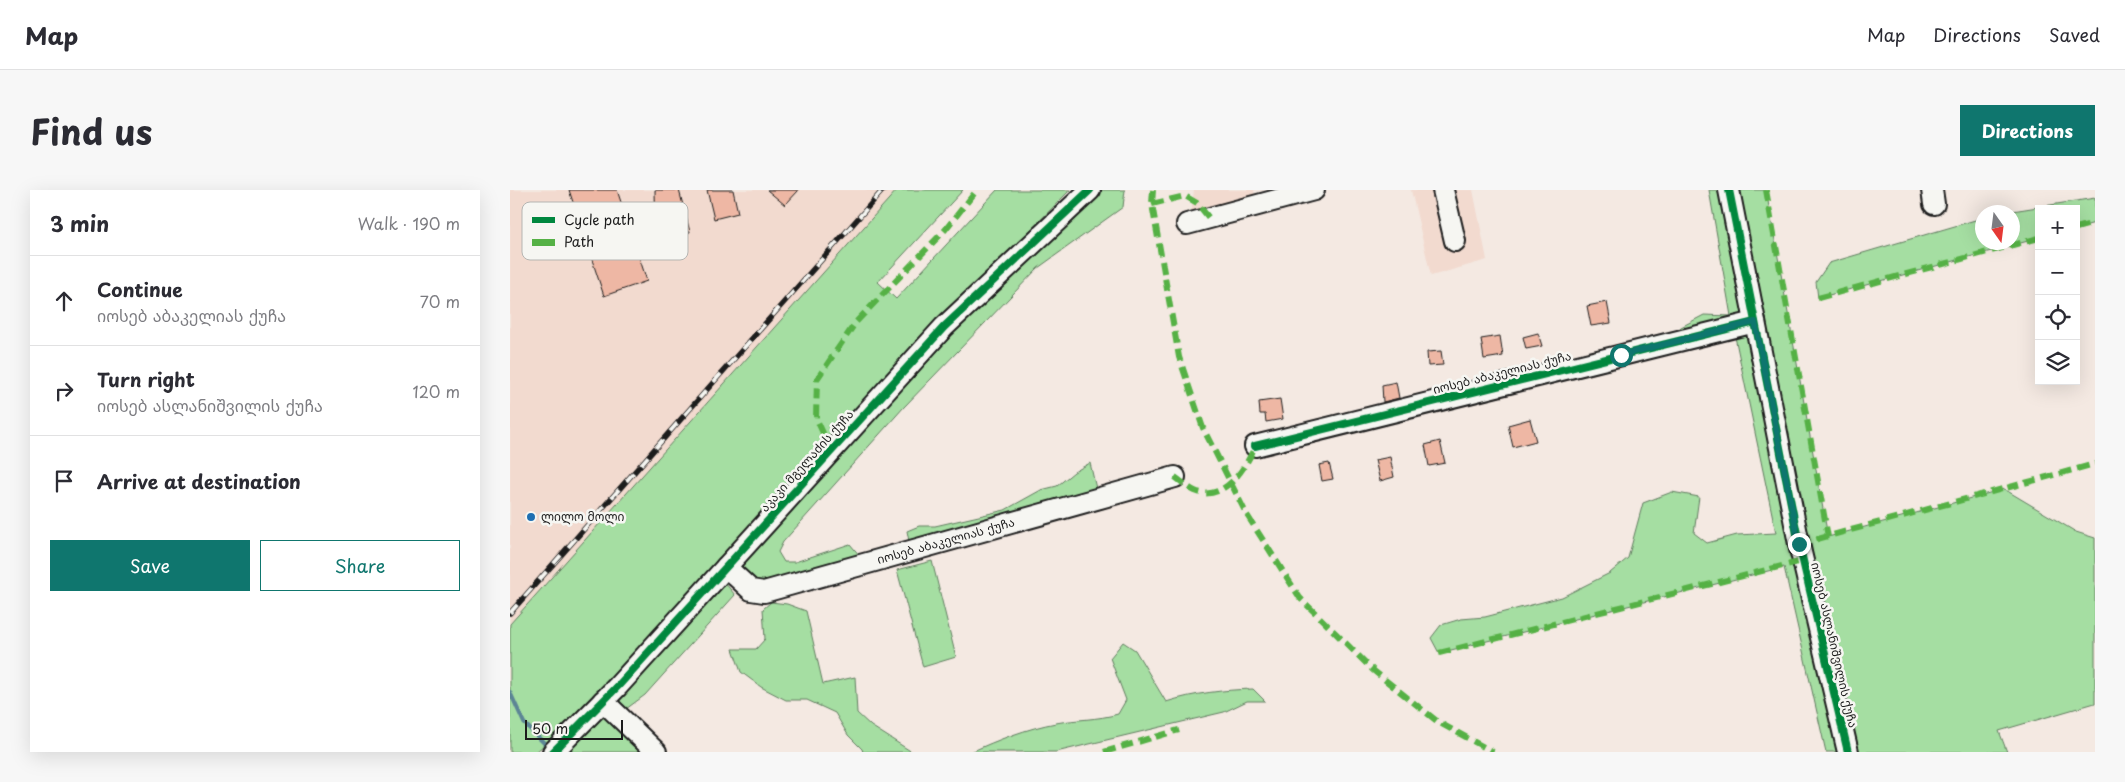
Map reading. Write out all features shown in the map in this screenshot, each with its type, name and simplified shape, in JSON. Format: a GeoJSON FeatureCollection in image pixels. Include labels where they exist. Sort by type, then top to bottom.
{"type":"FeatureCollection","features":[{"type":"Feature","properties":{"kind":"street"},"geometry":{"type":"LineString","coordinates":[[1187,224],[1314,190]]}},
{"type":"Feature","properties":{"kind":"street"},"geometry":{"type":"LineString","coordinates":[[1443,190],[1455,242]]}},
{"type":"Feature","properties":{"kind":"street","name":"იოსებ ასლანიშვილის ქუჩა"},"geometry":{"type":"LineString","coordinates":[[1729,190],[1799,544],[1848,752]]}},
{"type":"Feature","properties":{"kind":"street","name":"აკაკი მგელაძის ქუჩა"},"geometry":{"type":"LineString","coordinates":[[553,752],[603,701],[944,327],[1088,192]]}},
{"type":"Feature","properties":{"kind":"street","name":"იოსებ აბაკელიას ქუჩა"},"geometry":{"type":"LineString","coordinates":[[1255,446],[1755,322]]}},
{"type":"Feature","properties":{"kind":"street","name":"იოსებ აბაკელიას ქუჩა"},"geometry":{"type":"LineString","coordinates":[[726,566],[751,590],[764,592],[1175,477]]}},
{"type":"Feature","properties":{"kind":"street"},"geometry":{"type":"LineString","coordinates":[[603,701],[656,752]]}},
{"type":"Feature","properties":{"kind":"shaded area"},"geometry":{"type":"Polygon","coordinates":[[[510,190],[897,190],[510,624],[510,190]]]}},
{"type":"Feature","properties":{"kind":"shaded area"},"geometry":{"type":"Polygon","coordinates":[[[1194,190],[1254,190],[1257,205],[1190,223],[1194,190]]]}},
{"type":"Feature","properties":{"kind":"shaded area"},"geometry":{"type":"Polygon","coordinates":[[[1411,190],[1473,190],[1487,260],[1431,276],[1411,190]]]}},
{"type":"Feature","properties":{"kind":"green space"},"geometry":{"type":"Polygon","coordinates":[[[897,190],[963,190],[878,282],[896,299],[997,190],[1070,190],[886,377],[597,698],[536,752],[510,752],[510,624],[897,190]]]}},
{"type":"Feature","properties":{"kind":"green space"},"geometry":{"type":"Polygon","coordinates":[[[1085,190],[1125,190],[1123,207],[1038,268],[904,407],[783,542],[778,552],[784,562],[795,562],[850,544],[860,556],[762,586],[751,579],[740,567],[1085,190]]]}},
{"type":"Feature","properties":{"kind":"green space"},"geometry":{"type":"Polygon","coordinates":[[[1709,190],[1766,190],[1828,537],[2004,489],[2076,532],[2095,538],[2095,703],[1999,731],[2007,752],[1826,752],[1784,567],[1439,653],[1431,638],[1441,625],[1461,619],[1485,617],[1562,597],[1610,573],[1628,558],[1643,503],[1672,492],[1699,497],[1694,533],[1707,543],[1737,535],[1776,533],[1733,327],[1661,345],[1681,327],[1704,315],[1731,316],[1709,190]]]}},
{"type":"Feature","properties":{"kind":"green space"},"geometry":{"type":"Polygon","coordinates":[[[2095,198],[2095,223],[2080,227],[2080,205],[2050,205],[2095,198]]]}},
{"type":"Feature","properties":{"kind":"green space"},"geometry":{"type":"Polygon","coordinates":[[[2035,207],[2035,239],[2020,243],[2020,210],[2035,207]]]}},
{"type":"Feature","properties":{"kind":"green space"},"geometry":{"type":"Polygon","coordinates":[[[1975,220],[1975,250],[1995,250],[1818,298],[1816,282],[1829,263],[1975,220]]]}},
{"type":"Feature","properties":{"kind":"green space"},"geometry":{"type":"Polygon","coordinates":[[[1090,463],[1097,493],[910,546],[907,531],[919,526],[935,526],[1005,510],[1041,490],[1057,486],[1074,472],[1090,463]]]}},
{"type":"Feature","properties":{"kind":"green space"},"geometry":{"type":"Polygon","coordinates":[[[932,561],[956,657],[923,667],[897,570],[932,561]]]}},
{"type":"Feature","properties":{"kind":"green space"},"geometry":{"type":"Polygon","coordinates":[[[725,583],[735,595],[645,695],[626,709],[615,703],[725,583]]]}},
{"type":"Feature","properties":{"kind":"green space"},"geometry":{"type":"Polygon","coordinates":[[[771,602],[787,604],[806,611],[823,684],[855,677],[857,713],[871,726],[912,752],[863,752],[848,735],[835,713],[807,700],[786,700],[761,687],[741,672],[733,649],[756,649],[765,639],[763,609],[771,602]]]}},
{"type":"Feature","properties":{"kind":"green space"},"geometry":{"type":"Polygon","coordinates":[[[1123,642],[1135,650],[1166,702],[1209,692],[1253,689],[1265,701],[1247,701],[1224,712],[1056,752],[971,752],[1035,728],[1118,714],[1126,700],[1110,658],[1123,642]]]}},
{"type":"Feature","properties":{"kind":"green space"},"geometry":{"type":"Polygon","coordinates":[[[600,716],[613,719],[647,752],[565,752],[600,716]]]}},
{"type":"Feature","properties":{"kind":"building"},"geometry":{"type":"Polygon","coordinates":[[[569,190],[617,190],[621,202],[573,202],[569,190]]]}},
{"type":"Feature","properties":{"kind":"building"},"geometry":{"type":"Polygon","coordinates":[[[655,190],[679,190],[682,202],[655,202],[655,190]]]}},
{"type":"Feature","properties":{"kind":"building"},"geometry":{"type":"Polygon","coordinates":[[[707,190],[733,190],[738,213],[714,219],[707,190]]]}},
{"type":"Feature","properties":{"kind":"building"},"geometry":{"type":"Polygon","coordinates":[[[767,190],[799,190],[785,205],[767,190]]]}},
{"type":"Feature","properties":{"kind":"building"},"geometry":{"type":"Polygon","coordinates":[[[592,260],[640,260],[647,281],[604,296],[592,260]]]}},
{"type":"Feature","properties":{"kind":"building"},"geometry":{"type":"Polygon","coordinates":[[[1607,302],[1611,323],[1591,326],[1587,306],[1607,302]]]}},
{"type":"Feature","properties":{"kind":"building"},"geometry":{"type":"Polygon","coordinates":[[[1538,333],[1542,346],[1526,349],[1523,337],[1538,333]]]}},
{"type":"Feature","properties":{"kind":"building"},"geometry":{"type":"Polygon","coordinates":[[[1500,336],[1503,356],[1484,359],[1481,339],[1500,336]]]}},
{"type":"Feature","properties":{"kind":"building"},"geometry":{"type":"Polygon","coordinates":[[[1441,351],[1443,365],[1428,366],[1427,352],[1441,351]]]}},
{"type":"Feature","properties":{"kind":"building"},"geometry":{"type":"Polygon","coordinates":[[[1396,382],[1399,398],[1383,402],[1382,385],[1396,382]]]}},
{"type":"Feature","properties":{"kind":"building"},"geometry":{"type":"Polygon","coordinates":[[[1280,399],[1283,419],[1266,422],[1265,414],[1260,414],[1259,402],[1280,399]]]}},
{"type":"Feature","properties":{"kind":"building"},"geometry":{"type":"Polygon","coordinates":[[[1530,419],[1536,441],[1513,447],[1508,425],[1530,419]]]}},
{"type":"Feature","properties":{"kind":"building"},"geometry":{"type":"Polygon","coordinates":[[[1440,441],[1445,463],[1429,466],[1425,445],[1440,441]]]}},
{"type":"Feature","properties":{"kind":"building"},"geometry":{"type":"Polygon","coordinates":[[[1390,457],[1394,477],[1380,481],[1375,460],[1390,457]]]}},
{"type":"Feature","properties":{"kind":"building"},"geometry":{"type":"Polygon","coordinates":[[[1329,463],[1333,479],[1322,481],[1319,465],[1329,463]]]}},
{"type":"Feature","properties":{"kind":"waterway"},"geometry":{"type":"LineString","coordinates":[[510,692],[524,723],[545,744]]}},
{"type":"Feature","properties":{"kind":"railway"},"geometry":{"type":"LineString","coordinates":[[510,613],[883,190]]}},
{"type":"Feature","properties":{"kind":"marked path"},"geometry":{"type":"LineString","coordinates":[[831,450],[816,418],[817,379],[856,322],[945,230],[977,190]]}},
{"type":"Feature","properties":{"kind":"marked path"},"geometry":{"type":"LineString","coordinates":[[1153,190],[1152,204],[1179,357],[1203,428],[1247,515],[1300,598],[1374,671],[1438,722],[1493,752]]}},
{"type":"Feature","properties":{"kind":"marked path"},"geometry":{"type":"LineString","coordinates":[[1766,190],[1828,537]]}},
{"type":"Feature","properties":{"kind":"marked path"},"geometry":{"type":"LineString","coordinates":[[1152,204],[1185,196],[1197,203],[1209,218]]}},
{"type":"Feature","properties":{"kind":"marked path"},"geometry":{"type":"LineString","coordinates":[[2080,227],[2095,223]]}},
{"type":"Feature","properties":{"kind":"marked path"},"geometry":{"type":"LineString","coordinates":[[1818,298],[2035,239]]}},
{"type":"Feature","properties":{"kind":"marked path"},"geometry":{"type":"LineString","coordinates":[[1175,477],[1195,491],[1215,492],[1224,488],[1239,473],[1255,446]]}},
{"type":"Feature","properties":{"kind":"marked path"},"geometry":{"type":"LineString","coordinates":[[1799,544],[2095,464]]}},
{"type":"Feature","properties":{"kind":"marked path"},"geometry":{"type":"LineString","coordinates":[[1439,653],[1802,561]]}},
{"type":"Feature","properties":{"kind":"marked path"},"geometry":{"type":"LineString","coordinates":[[1104,752],[1179,730]]}},
{"type":"Feature","properties":{"kind":"cycle path"},"geometry":{"type":"LineString","coordinates":[[553,752],[618,686],[944,327],[1090,190]]}},
{"type":"Feature","properties":{"kind":"cycle path"},"geometry":{"type":"LineString","coordinates":[[1729,190],[1799,544],[1848,752]]}},
{"type":"Feature","properties":{"kind":"cycle path"},"geometry":{"type":"LineString","coordinates":[[1255,446],[1755,322]]}},
{"type":"Feature","properties":{"kind":"place","name":"ლილო მოლი"},"geometry":{"type":"Point","coordinates":[531,517]}},
{"type":"Feature","properties":{"kind":"route"},"geometry":{"type":"LineString","coordinates":[[1621,355],[1755,322],[1799,544]]}}]}
